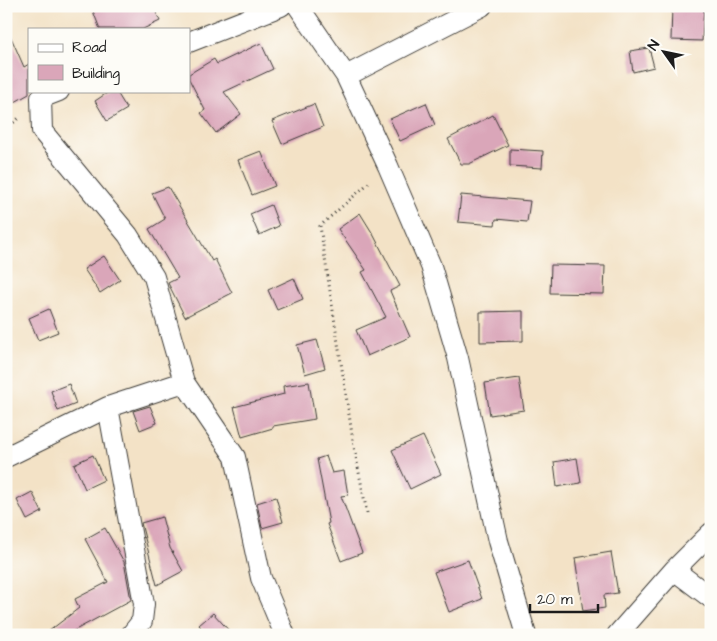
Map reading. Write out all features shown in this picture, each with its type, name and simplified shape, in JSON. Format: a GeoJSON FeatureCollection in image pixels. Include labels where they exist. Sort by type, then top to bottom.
{"type":"FeatureCollection","features":[{"type":"Feature","properties":{"kind":"street"},"geometry":{"type":"LineString","coordinates":[[190,42],[281,6]]}},
{"type":"Feature","properties":{"kind":"street"},"geometry":{"type":"LineString","coordinates":[[298,6],[346,76],[388,166],[431,266],[458,358],[498,541],[526,635]]}},
{"type":"Feature","properties":{"kind":"street"},"geometry":{"type":"LineString","coordinates":[[346,76],[482,6]]}},
{"type":"Feature","properties":{"kind":"street"},"geometry":{"type":"LineString","coordinates":[[56,92],[41,98],[42,131],[128,235],[154,277],[184,382],[235,457],[261,578],[285,635]]}},
{"type":"Feature","properties":{"kind":"street"},"geometry":{"type":"LineString","coordinates":[[6,457],[108,407],[184,382]]}},
{"type":"Feature","properties":{"kind":"street"},"geometry":{"type":"LineString","coordinates":[[108,407],[144,604],[142,621],[131,635]]}},
{"type":"Feature","properties":{"kind":"street"},"geometry":{"type":"LineString","coordinates":[[617,635],[674,570],[711,533]]}},
{"type":"Feature","properties":{"kind":"street"},"geometry":{"type":"LineString","coordinates":[[674,570],[711,598]]}},
{"type":"Feature","properties":{"kind":"path"},"geometry":{"type":"LineString","coordinates":[[366,513],[320,226],[388,166]]}},
{"type":"Feature","properties":{"kind":"building"},"geometry":{"type":"Polygon","coordinates":[[[91,6],[153,6],[160,21],[145,28],[100,28],[91,6]]]}},
{"type":"Feature","properties":{"kind":"building"},"geometry":{"type":"Polygon","coordinates":[[[672,6],[704,6],[702,41],[671,40],[672,6]]]}},
{"type":"Feature","properties":{"kind":"building"},"geometry":{"type":"Polygon","coordinates":[[[6,26],[24,67],[28,65],[29,94],[15,102],[6,88],[6,26]]]}},
{"type":"Feature","properties":{"kind":"building"},"geometry":{"type":"Polygon","coordinates":[[[261,43],[273,69],[224,92],[241,114],[216,133],[201,113],[205,110],[190,81],[190,73],[214,59],[217,64],[261,43]]]}},
{"type":"Feature","properties":{"kind":"building"},"geometry":{"type":"Polygon","coordinates":[[[649,48],[654,67],[633,72],[630,51],[649,48]]]}},
{"type":"Feature","properties":{"kind":"building"},"geometry":{"type":"Polygon","coordinates":[[[108,92],[117,92],[127,109],[107,121],[95,101],[108,92]]]}},
{"type":"Feature","properties":{"kind":"building"},"geometry":{"type":"Polygon","coordinates":[[[426,103],[435,125],[400,141],[390,119],[426,103]]]}},
{"type":"Feature","properties":{"kind":"building"},"geometry":{"type":"Polygon","coordinates":[[[314,104],[323,127],[282,144],[272,121],[314,104]]]}},
{"type":"Feature","properties":{"kind":"building"},"geometry":{"type":"Polygon","coordinates":[[[493,115],[508,145],[469,164],[461,164],[448,139],[493,115]]]}},
{"type":"Feature","properties":{"kind":"building"},"geometry":{"type":"Polygon","coordinates":[[[510,149],[543,151],[542,168],[510,166],[510,149]]]}},
{"type":"Feature","properties":{"kind":"building"},"geometry":{"type":"Polygon","coordinates":[[[261,151],[275,186],[252,195],[238,160],[261,151]]]}},
{"type":"Feature","properties":{"kind":"building"},"geometry":{"type":"Polygon","coordinates":[[[168,187],[212,261],[215,259],[232,293],[185,317],[168,283],[178,278],[149,229],[165,219],[152,193],[168,187]]]}},
{"type":"Feature","properties":{"kind":"building"},"geometry":{"type":"Polygon","coordinates":[[[461,195],[530,201],[527,222],[496,219],[495,225],[458,222],[461,195]]]}},
{"type":"Feature","properties":{"kind":"building"},"geometry":{"type":"Polygon","coordinates":[[[271,205],[279,226],[259,235],[250,214],[271,205]]]}},
{"type":"Feature","properties":{"kind":"building"},"geometry":{"type":"Polygon","coordinates":[[[360,213],[400,286],[390,291],[410,337],[367,356],[356,330],[386,317],[362,272],[366,270],[338,229],[360,213]]]}},
{"type":"Feature","properties":{"kind":"building"},"geometry":{"type":"Polygon","coordinates":[[[104,256],[120,280],[100,293],[84,269],[104,256]]]}},
{"type":"Feature","properties":{"kind":"building"},"geometry":{"type":"Polygon","coordinates":[[[551,265],[605,266],[604,294],[550,293],[551,265]]]}},
{"type":"Feature","properties":{"kind":"building"},"geometry":{"type":"Polygon","coordinates":[[[294,278],[303,299],[277,310],[268,290],[294,278]]]}},
{"type":"Feature","properties":{"kind":"building"},"geometry":{"type":"Polygon","coordinates":[[[49,309],[58,332],[38,340],[29,318],[49,309]]]}},
{"type":"Feature","properties":{"kind":"building"},"geometry":{"type":"Polygon","coordinates":[[[523,311],[523,341],[480,342],[480,312],[523,311]]]}},
{"type":"Feature","properties":{"kind":"building"},"geometry":{"type":"Polygon","coordinates":[[[317,340],[325,368],[305,374],[297,345],[317,340]]]}},
{"type":"Feature","properties":{"kind":"building"},"geometry":{"type":"Polygon","coordinates":[[[519,378],[524,410],[490,415],[485,383],[519,378]]]}},
{"type":"Feature","properties":{"kind":"building"},"geometry":{"type":"Polygon","coordinates":[[[309,382],[315,419],[273,426],[273,428],[242,437],[234,407],[284,394],[283,386],[309,382]]]}},
{"type":"Feature","properties":{"kind":"building"},"geometry":{"type":"Polygon","coordinates":[[[69,384],[76,404],[58,411],[51,391],[69,384]]]}},
{"type":"Feature","properties":{"kind":"building"},"geometry":{"type":"Polygon","coordinates":[[[150,406],[157,423],[140,430],[133,411],[150,406]]]}},
{"type":"Feature","properties":{"kind":"building"},"geometry":{"type":"Polygon","coordinates":[[[423,436],[441,474],[410,489],[392,450],[423,436]]]}},
{"type":"Feature","properties":{"kind":"building"},"geometry":{"type":"Polygon","coordinates":[[[93,455],[104,480],[85,489],[74,464],[93,455]]]}},
{"type":"Feature","properties":{"kind":"building"},"geometry":{"type":"Polygon","coordinates":[[[326,456],[332,473],[344,471],[348,495],[341,496],[362,553],[341,561],[327,524],[329,523],[317,459],[326,456]]]}},
{"type":"Feature","properties":{"kind":"building"},"geometry":{"type":"Polygon","coordinates":[[[577,458],[581,483],[557,487],[554,462],[577,458]]]}},
{"type":"Feature","properties":{"kind":"building"},"geometry":{"type":"Polygon","coordinates":[[[32,492],[42,512],[27,520],[17,500],[32,492]]]}},
{"type":"Feature","properties":{"kind":"building"},"geometry":{"type":"Polygon","coordinates":[[[276,497],[283,522],[262,528],[257,503],[276,497]]]}},
{"type":"Feature","properties":{"kind":"building"},"geometry":{"type":"Polygon","coordinates":[[[162,517],[170,548],[183,571],[157,585],[141,523],[162,517]]]}},
{"type":"Feature","properties":{"kind":"building"},"geometry":{"type":"Polygon","coordinates":[[[105,528],[124,562],[131,600],[66,635],[44,635],[79,608],[75,599],[108,582],[85,539],[105,528]]]}},
{"type":"Feature","properties":{"kind":"building"},"geometry":{"type":"Polygon","coordinates":[[[611,552],[618,593],[604,595],[605,608],[583,611],[575,558],[611,552]]]}},
{"type":"Feature","properties":{"kind":"building"},"geometry":{"type":"Polygon","coordinates":[[[468,560],[482,599],[449,612],[434,572],[468,560]]]}},
{"type":"Feature","properties":{"kind":"building"},"geometry":{"type":"Polygon","coordinates":[[[213,613],[233,635],[207,635],[199,625],[213,613]]]}}]}
